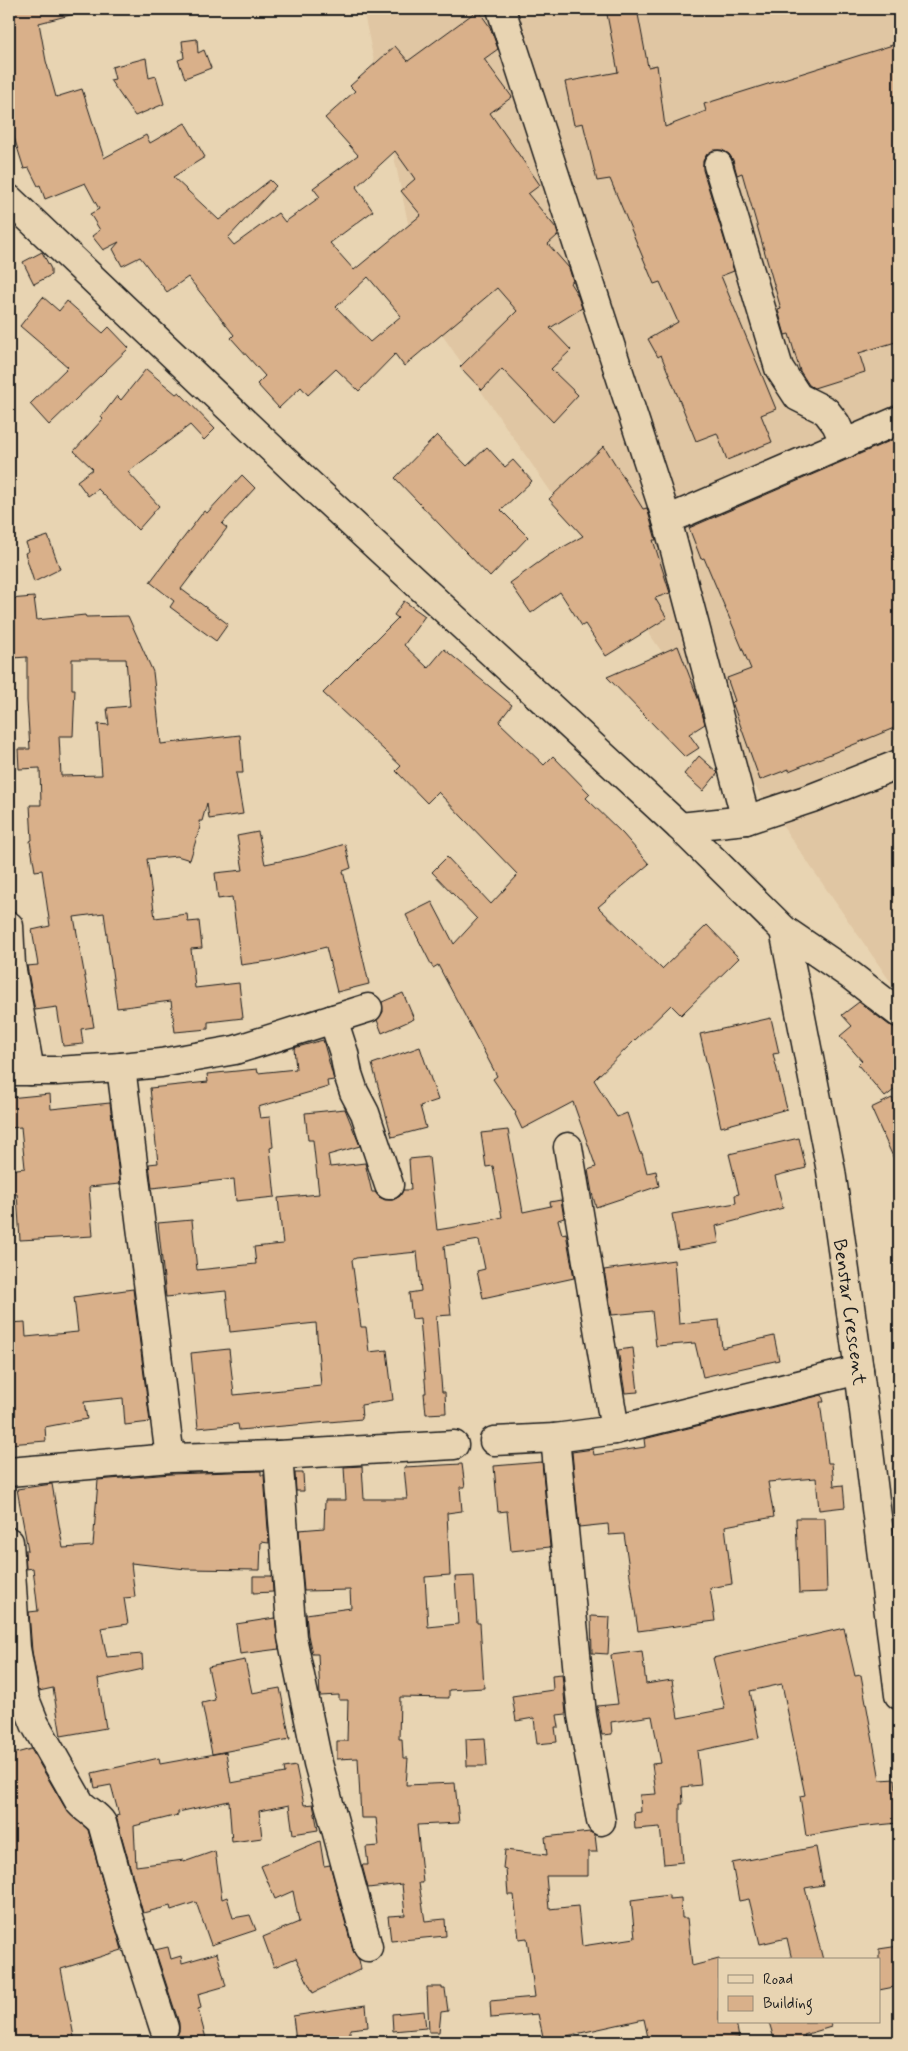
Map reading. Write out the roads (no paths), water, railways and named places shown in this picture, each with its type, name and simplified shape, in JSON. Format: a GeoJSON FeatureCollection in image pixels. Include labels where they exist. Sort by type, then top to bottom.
{"type":"FeatureCollection","features":[{"type":"Feature","properties":{"kind":"street"},"geometry":{"type":"LineString","coordinates":[[501,9],[668,520],[746,820]]}},
{"type":"Feature","properties":{"kind":"street"},"geometry":{"type":"LineString","coordinates":[[718,165],[780,368],[798,397],[826,411],[836,424],[845,444]]}},
{"type":"Feature","properties":{"kind":"street"},"geometry":{"type":"LineString","coordinates":[[9,199],[305,480],[680,827],[784,930],[850,975],[899,1013]]}},
{"type":"Feature","properties":{"kind":"street"},"geometry":{"type":"LineString","coordinates":[[668,520],[899,420]]}},
{"type":"Feature","properties":{"kind":"street"},"geometry":{"type":"LineString","coordinates":[[680,827],[746,820],[812,798],[899,764]]}},
{"type":"Feature","properties":{"kind":"street"},"geometry":{"type":"LineString","coordinates":[[9,926],[19,1071],[56,1072],[121,1067],[161,1063],[235,1050],[368,1008]]}},
{"type":"Feature","properties":{"kind":"street","name":"Benstar Crescent"},"geometry":{"type":"LineString","coordinates":[[784,930],[831,1171],[859,1370],[899,1695]]}},
{"type":"Feature","properties":{"kind":"street"},"geometry":{"type":"LineString","coordinates":[[333,1019],[344,1053],[348,1074],[354,1092],[365,1112],[388,1185]]}},
{"type":"Feature","properties":{"kind":"street"},"geometry":{"type":"LineString","coordinates":[[121,1067],[170,1458]]}},
{"type":"Feature","properties":{"kind":"street"},"geometry":{"type":"LineString","coordinates":[[568,1147],[615,1430]]}},
{"type":"Feature","properties":{"kind":"street"},"geometry":{"type":"LineString","coordinates":[[494,1441],[555,1438],[615,1430],[859,1370]]}},
{"type":"Feature","properties":{"kind":"street"},"geometry":{"type":"LineString","coordinates":[[555,1438],[582,1715],[601,1821]]}},
{"type":"Feature","properties":{"kind":"street"},"geometry":{"type":"LineString","coordinates":[[9,1472],[170,1458],[278,1455],[454,1445]]}},
{"type":"Feature","properties":{"kind":"street"},"geometry":{"type":"LineString","coordinates":[[278,1455],[292,1637],[318,1763],[368,1948]]}},
{"type":"Feature","properties":{"kind":"street"},"geometry":{"type":"LineString","coordinates":[[9,1542],[16,1648],[25,1699],[34,1724],[80,1803],[87,1810],[98,1816],[102,1823],[128,1917],[164,2028]]}}]}
